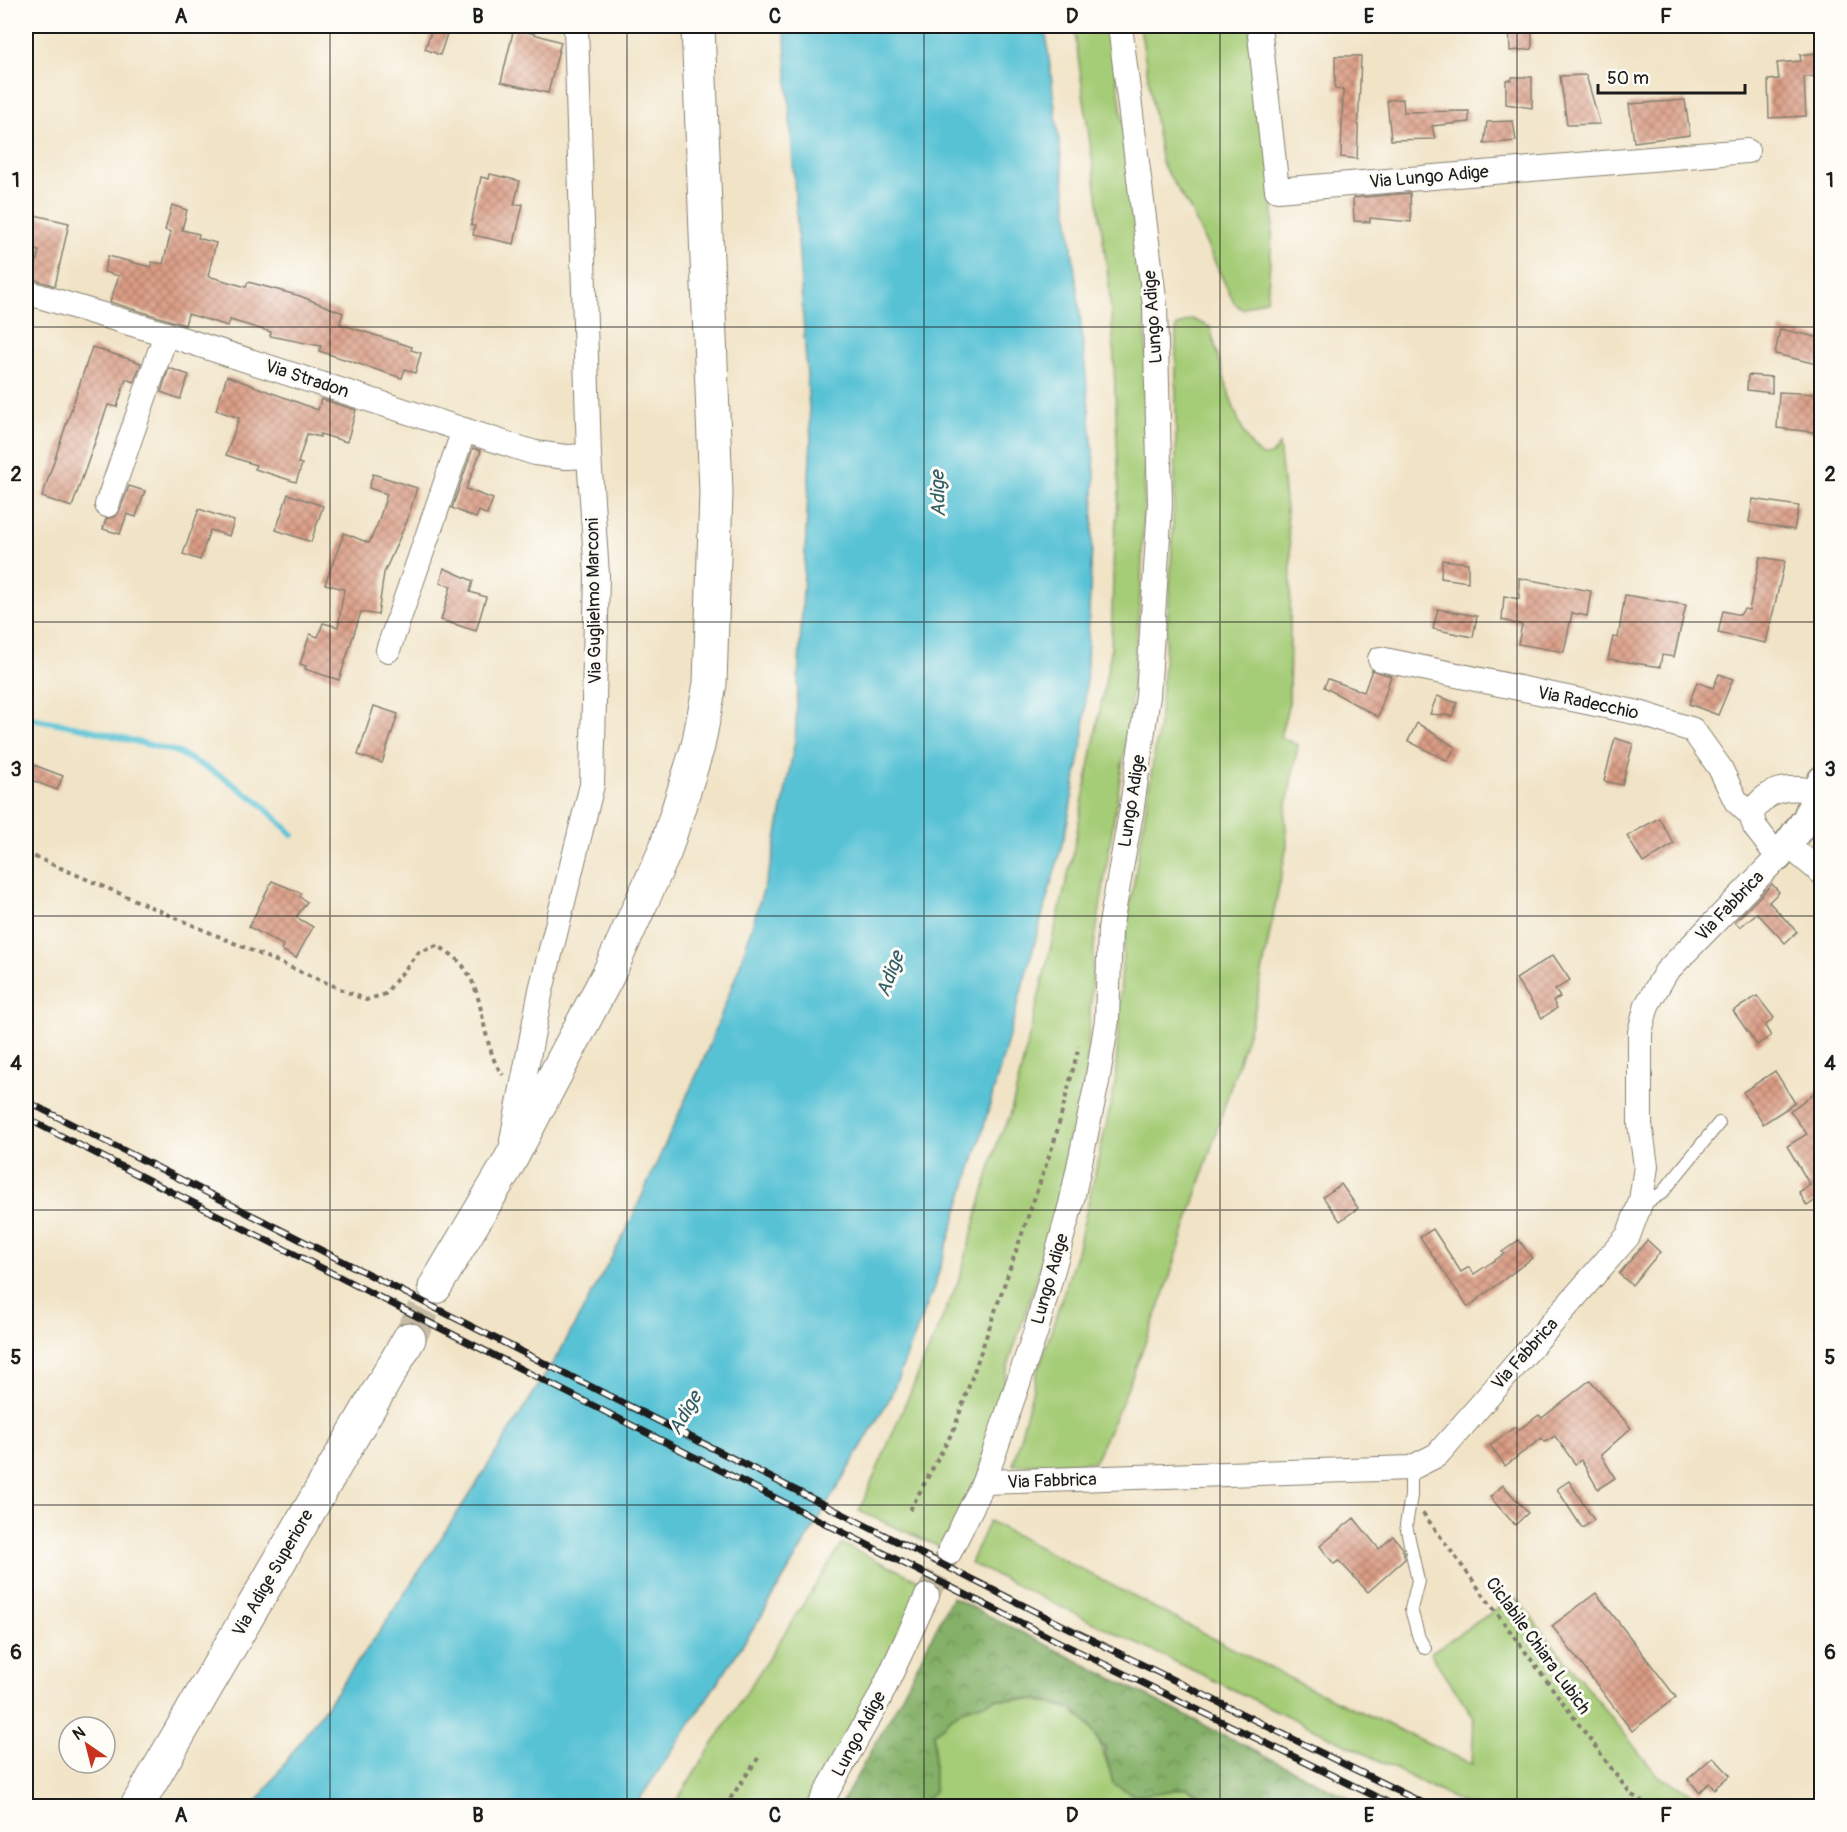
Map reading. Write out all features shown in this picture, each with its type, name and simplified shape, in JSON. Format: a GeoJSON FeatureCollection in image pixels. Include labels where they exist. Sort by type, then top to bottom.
{"type":"FeatureCollection","features":[{"type":"Feature","properties":{"kind":"main road"},"geometry":{"type":"LineString","coordinates":[[435,1287],[507,1166],[608,975],[665,851],[698,746],[710,684],[716,492],[698,26]]}},
{"type":"Feature","properties":{"kind":"main road","name":"Via Adige Superiore"},"geometry":{"type":"LineString","coordinates":[[137,1806],[409,1339]]}},
{"type":"Feature","properties":{"kind":"street","name":"Via Guglielmo Marconi"},"geometry":{"type":"LineString","coordinates":[[507,1166],[541,990],[592,785],[597,575],[590,456],[576,26]]}},
{"type":"Feature","properties":{"kind":"street","name":"Lungo Adige"},"geometry":{"type":"LineString","coordinates":[[949,1553],[984,1482],[1036,1330],[1071,1204],[1097,1082],[1107,1020],[1110,929],[1131,813],[1148,696],[1156,601],[1160,504],[1155,306],[1120,26]]}},
{"type":"Feature","properties":{"kind":"street","name":"Via Lungo Adige"},"geometry":{"type":"LineString","coordinates":[[1258,26],[1277,190],[1747,151]]}},
{"type":"Feature","properties":{"kind":"street","name":"Via Stradon"},"geometry":{"type":"LineString","coordinates":[[26,292],[166,334],[535,453],[566,457],[590,456]]}},
{"type":"Feature","properties":{"kind":"street"},"geometry":{"type":"LineString","coordinates":[[107,505],[166,334]]}},
{"type":"Feature","properties":{"kind":"street"},"geometry":{"type":"LineString","coordinates":[[388,650],[464,430]]}},
{"type":"Feature","properties":{"kind":"street","name":"Via Radecchio"},"geometry":{"type":"LineString","coordinates":[[1380,658],[1639,713],[1693,730],[1720,768],[1736,801],[1750,814],[1755,827],[1783,851],[1821,873]]}},
{"type":"Feature","properties":{"kind":"street"},"geometry":{"type":"LineString","coordinates":[[1750,814],[1757,803],[1776,789],[1820,786],[1807,818],[1783,851]]}},
{"type":"Feature","properties":{"kind":"street","name":"Via Fabbrica"},"geometry":{"type":"LineString","coordinates":[[984,1482],[1411,1468],[1437,1455],[1628,1236],[1641,1201],[1646,1166],[1640,1124],[1640,1032],[1647,1005],[1666,972],[1783,851]]}},
{"type":"Feature","properties":{"kind":"street","name":"Lungo Adige"},"geometry":{"type":"LineString","coordinates":[[819,1806],[879,1699],[927,1596]]}},
{"type":"Feature","properties":{"kind":"lane"},"geometry":{"type":"LineString","coordinates":[[1641,1201],[1649,1201],[1662,1193],[1719,1123]]}},
{"type":"Feature","properties":{"kind":"lane"},"geometry":{"type":"LineString","coordinates":[[1411,1468],[1411,1496],[1406,1525],[1418,1581],[1411,1609],[1419,1638],[1425,1648]]}},
{"type":"Feature","properties":{"kind":"path"},"geometry":{"type":"LineString","coordinates":[[26,853],[366,1000],[385,994],[419,952],[437,946],[452,953],[471,977],[492,1055],[520,1100]]}},
{"type":"Feature","properties":{"kind":"path"},"geometry":{"type":"LineString","coordinates":[[910,1510],[954,1429],[1055,1139],[1081,1040]]}},
{"type":"Feature","properties":{"kind":"path","name":"Ciclabile Chiara Lubich"},"geometry":{"type":"LineString","coordinates":[[1411,1496],[1620,1780],[1632,1795],[1649,1806]]}},
{"type":"Feature","properties":{"kind":"path"},"geometry":{"type":"LineString","coordinates":[[725,1806],[761,1754]]}},
{"type":"Feature","properties":{"kind":"green space"},"geometry":{"type":"Polygon","coordinates":[[[1074,26],[1110,26],[1141,254],[1148,384],[1141,586],[1129,722],[1094,947],[1086,1081],[1048,1243],[1007,1369],[980,1475],[942,1548],[859,1511],[960,1277],[998,1140],[1010,1116],[1072,858],[1111,651],[1114,540],[1119,493],[1113,338],[1108,276],[1074,26]]]}},
{"type":"Feature","properties":{"kind":"green space"},"geometry":{"type":"Polygon","coordinates":[[[1140,26],[1250,26],[1273,178],[1273,223],[1267,299],[1242,309],[1234,303],[1189,207],[1162,164],[1140,26]]]}},
{"type":"Feature","properties":{"kind":"green space"},"geometry":{"type":"Polygon","coordinates":[[[1192,319],[1210,327],[1231,400],[1248,440],[1257,452],[1266,456],[1271,455],[1279,444],[1291,556],[1289,703],[1280,737],[1298,745],[1285,815],[1287,845],[1254,1014],[1165,1292],[1120,1407],[1094,1462],[1013,1465],[1036,1377],[1077,1252],[1115,1086],[1123,950],[1159,725],[1170,589],[1176,453],[1176,327],[1192,319]]]}},
{"type":"Feature","properties":{"kind":"green space"},"geometry":{"type":"Polygon","coordinates":[[[989,1521],[1293,1680],[1472,1764],[1474,1717],[1430,1653],[1515,1597],[1657,1775],[1715,1806],[1468,1806],[1352,1747],[970,1563],[989,1521]]]}},
{"type":"Feature","properties":{"kind":"green space"},"geometry":{"type":"Polygon","coordinates":[[[842,1544],[925,1583],[870,1694],[806,1806],[673,1806],[842,1544]]]}},
{"type":"Feature","properties":{"kind":"green space"},"geometry":{"type":"Polygon","coordinates":[[[952,1597],[1365,1806],[1226,1806],[1187,1788],[1135,1796],[1113,1783],[1104,1748],[1088,1723],[1072,1708],[1037,1699],[996,1699],[960,1711],[934,1733],[934,1791],[920,1806],[840,1806],[896,1707],[952,1597]]]}},
{"type":"Feature","properties":{"kind":"green space"},"geometry":{"type":"Polygon","coordinates":[[[996,1699],[1043,1702],[1075,1713],[1087,1723],[1097,1738],[1113,1783],[1135,1796],[1187,1788],[1217,1806],[920,1806],[934,1791],[934,1733],[960,1711],[996,1699]]]}},
{"type":"Feature","properties":{"kind":"water","name":"Adige"},"geometry":{"type":"Polygon","coordinates":[[[784,26],[1045,26],[1080,313],[1095,473],[1084,733],[1066,830],[982,1133],[933,1290],[890,1398],[759,1620],[635,1806],[254,1806],[380,1631],[562,1348],[626,1231],[706,1054],[740,965],[772,861],[795,741],[811,439],[784,26]]]}},
{"type":"Feature","properties":{"kind":"building"},"geometry":{"type":"Polygon","coordinates":[[[1509,26],[1528,26],[1528,33],[1532,33],[1532,49],[1510,51],[1509,26]]]}},
{"type":"Feature","properties":{"kind":"building"},"geometry":{"type":"Polygon","coordinates":[[[514,28],[561,42],[548,93],[501,82],[514,28]]]}},
{"type":"Feature","properties":{"kind":"building"},"geometry":{"type":"Polygon","coordinates":[[[432,29],[447,34],[440,55],[425,49],[432,29]]]}},
{"type":"Feature","properties":{"kind":"building"},"geometry":{"type":"Polygon","coordinates":[[[1817,53],[1820,76],[1804,77],[1806,116],[1769,118],[1768,80],[1779,79],[1777,63],[1801,61],[1800,55],[1817,53]]]}},
{"type":"Feature","properties":{"kind":"building"},"geometry":{"type":"Polygon","coordinates":[[[1335,56],[1361,56],[1357,159],[1341,157],[1343,90],[1335,89],[1335,56]]]}},
{"type":"Feature","properties":{"kind":"building"},"geometry":{"type":"Polygon","coordinates":[[[1586,75],[1600,124],[1567,125],[1560,76],[1586,75]]]}},
{"type":"Feature","properties":{"kind":"building"},"geometry":{"type":"Polygon","coordinates":[[[1512,77],[1532,77],[1532,108],[1506,104],[1506,80],[1512,80],[1512,77]]]}},
{"type":"Feature","properties":{"kind":"building"},"geometry":{"type":"Polygon","coordinates":[[[1403,99],[1404,112],[1469,111],[1469,122],[1432,126],[1435,139],[1391,140],[1387,100],[1403,99]]]}},
{"type":"Feature","properties":{"kind":"building"},"geometry":{"type":"Polygon","coordinates":[[[1685,100],[1690,135],[1634,142],[1629,104],[1685,100]]]}},
{"type":"Feature","properties":{"kind":"building"},"geometry":{"type":"Polygon","coordinates":[[[1513,121],[1516,141],[1484,144],[1487,122],[1513,121]]]}},
{"type":"Feature","properties":{"kind":"building"},"geometry":{"type":"Polygon","coordinates":[[[490,174],[520,181],[514,205],[523,204],[514,244],[473,235],[475,226],[471,225],[481,177],[489,179],[490,174]]]}},
{"type":"Feature","properties":{"kind":"building"},"geometry":{"type":"Polygon","coordinates":[[[1410,193],[1411,222],[1370,218],[1370,222],[1354,221],[1353,198],[1410,193]]]}},
{"type":"Feature","properties":{"kind":"building"},"geometry":{"type":"Polygon","coordinates":[[[172,205],[187,210],[182,230],[199,234],[198,238],[216,243],[208,276],[246,287],[248,282],[300,296],[343,313],[340,324],[412,347],[411,350],[421,353],[415,373],[405,369],[402,378],[319,351],[321,346],[270,336],[271,332],[230,320],[228,326],[188,314],[185,325],[110,302],[119,276],[104,272],[108,256],[151,267],[152,262],[163,264],[171,232],[165,230],[172,205]]]}},
{"type":"Feature","properties":{"kind":"building"},"geometry":{"type":"Polygon","coordinates":[[[26,213],[69,223],[55,286],[33,279],[39,251],[26,248],[26,213]]]}},
{"type":"Feature","properties":{"kind":"building"},"geometry":{"type":"Polygon","coordinates":[[[1780,329],[1821,338],[1821,365],[1775,354],[1780,329]]]}},
{"type":"Feature","properties":{"kind":"building"},"geometry":{"type":"Polygon","coordinates":[[[92,347],[141,363],[134,382],[126,379],[117,407],[108,405],[72,507],[42,497],[92,347]]]}},
{"type":"Feature","properties":{"kind":"building"},"geometry":{"type":"Polygon","coordinates":[[[169,368],[189,375],[180,399],[161,392],[169,368]]]}},
{"type":"Feature","properties":{"kind":"building"},"geometry":{"type":"Polygon","coordinates":[[[1748,375],[1772,377],[1772,393],[1747,390],[1748,375]]]}},
{"type":"Feature","properties":{"kind":"building"},"geometry":{"type":"Polygon","coordinates":[[[227,376],[318,410],[321,399],[356,410],[347,442],[320,434],[320,437],[307,434],[298,463],[302,464],[296,482],[255,469],[256,465],[226,455],[239,418],[216,410],[227,376]]]}},
{"type":"Feature","properties":{"kind":"building"},"geometry":{"type":"Polygon","coordinates":[[[1779,392],[1817,394],[1818,413],[1821,412],[1821,433],[1777,428],[1779,392]]]}},
{"type":"Feature","properties":{"kind":"building"},"geometry":{"type":"Polygon","coordinates":[[[473,448],[481,451],[466,489],[493,499],[487,515],[479,511],[476,518],[452,508],[473,448]]]}},
{"type":"Feature","properties":{"kind":"building"},"geometry":{"type":"Polygon","coordinates":[[[373,474],[417,488],[407,521],[384,573],[378,615],[361,612],[339,680],[305,669],[306,666],[300,664],[310,634],[318,637],[323,623],[338,627],[344,589],[325,584],[344,533],[369,543],[378,523],[387,494],[369,488],[373,474]]]}},
{"type":"Feature","properties":{"kind":"building"},"geometry":{"type":"Polygon","coordinates":[[[129,486],[145,491],[136,517],[127,514],[120,534],[103,529],[106,519],[116,516],[120,510],[129,486]]]}},
{"type":"Feature","properties":{"kind":"building"},"geometry":{"type":"Polygon","coordinates":[[[288,494],[323,506],[311,542],[276,530],[288,494]]]}},
{"type":"Feature","properties":{"kind":"building"},"geometry":{"type":"Polygon","coordinates":[[[1753,499],[1799,506],[1794,530],[1749,522],[1753,499]]]}},
{"type":"Feature","properties":{"kind":"building"},"geometry":{"type":"Polygon","coordinates":[[[199,509],[234,521],[229,536],[210,530],[200,560],[183,554],[199,509]]]}},
{"type":"Feature","properties":{"kind":"building"},"geometry":{"type":"Polygon","coordinates":[[[1760,557],[1785,561],[1766,643],[1718,633],[1723,611],[1740,615],[1744,609],[1749,610],[1760,557]]]}},
{"type":"Feature","properties":{"kind":"building"},"geometry":{"type":"Polygon","coordinates":[[[1442,560],[1468,563],[1468,582],[1441,578],[1442,560]]]}},
{"type":"Feature","properties":{"kind":"building"},"geometry":{"type":"Polygon","coordinates":[[[444,568],[473,581],[470,592],[486,597],[476,631],[441,620],[451,586],[440,583],[444,568]]]}},
{"type":"Feature","properties":{"kind":"building"},"geometry":{"type":"Polygon","coordinates":[[[1519,578],[1591,591],[1587,616],[1572,613],[1564,652],[1518,644],[1522,625],[1502,620],[1504,596],[1519,599],[1519,578]]]}},
{"type":"Feature","properties":{"kind":"building"},"geometry":{"type":"Polygon","coordinates":[[[1625,595],[1686,605],[1674,657],[1662,655],[1660,667],[1608,659],[1613,637],[1618,638],[1625,595]]]}},
{"type":"Feature","properties":{"kind":"building"},"geometry":{"type":"Polygon","coordinates":[[[1438,609],[1477,616],[1473,637],[1433,629],[1438,609]]]}},
{"type":"Feature","properties":{"kind":"building"},"geometry":{"type":"Polygon","coordinates":[[[1372,670],[1391,676],[1378,717],[1324,687],[1328,679],[1364,692],[1372,670]]]}},
{"type":"Feature","properties":{"kind":"building"},"geometry":{"type":"Polygon","coordinates":[[[1719,674],[1733,679],[1718,715],[1689,704],[1697,682],[1713,688],[1719,674]]]}},
{"type":"Feature","properties":{"kind":"building"},"geometry":{"type":"Polygon","coordinates":[[[1437,696],[1457,703],[1452,716],[1430,714],[1437,696]]]}},
{"type":"Feature","properties":{"kind":"building"},"geometry":{"type":"Polygon","coordinates":[[[374,706],[398,714],[382,763],[358,755],[374,706]]]}},
{"type":"Feature","properties":{"kind":"building"},"geometry":{"type":"Polygon","coordinates":[[[1417,723],[1455,747],[1448,761],[1408,741],[1417,723]]]}},
{"type":"Feature","properties":{"kind":"building"},"geometry":{"type":"Polygon","coordinates":[[[1615,738],[1633,744],[1622,785],[1604,781],[1615,738]]]}},
{"type":"Feature","properties":{"kind":"building"},"geometry":{"type":"Polygon","coordinates":[[[26,762],[63,776],[57,790],[26,778],[26,762]]]}},
{"type":"Feature","properties":{"kind":"building"},"geometry":{"type":"Polygon","coordinates":[[[1659,818],[1674,844],[1643,863],[1627,836],[1659,818]]]}},
{"type":"Feature","properties":{"kind":"building"},"geometry":{"type":"Polygon","coordinates":[[[272,881],[301,893],[300,897],[307,902],[296,917],[313,927],[296,958],[281,950],[283,945],[249,927],[272,881]]]}},
{"type":"Feature","properties":{"kind":"building"},"geometry":{"type":"Polygon","coordinates":[[[1772,884],[1779,892],[1769,902],[1797,932],[1785,943],[1757,913],[1740,927],[1735,922],[1772,884]]]}},
{"type":"Feature","properties":{"kind":"building"},"geometry":{"type":"Polygon","coordinates":[[[1553,955],[1570,980],[1555,990],[1560,997],[1553,1001],[1557,1008],[1542,1018],[1516,979],[1553,955]]]}},
{"type":"Feature","properties":{"kind":"building"},"geometry":{"type":"Polygon","coordinates":[[[1757,996],[1774,1018],[1765,1026],[1771,1036],[1757,1045],[1733,1011],[1757,996]]]}},
{"type":"Feature","properties":{"kind":"building"},"geometry":{"type":"Polygon","coordinates":[[[1775,1071],[1795,1103],[1763,1124],[1743,1092],[1775,1071]]]}},
{"type":"Feature","properties":{"kind":"building"},"geometry":{"type":"Polygon","coordinates":[[[1821,1088],[1821,1203],[1819,1198],[1807,1206],[1799,1192],[1810,1185],[1787,1146],[1807,1134],[1790,1111],[1821,1088]]]}},
{"type":"Feature","properties":{"kind":"building"},"geometry":{"type":"Polygon","coordinates":[[[1341,1184],[1358,1208],[1340,1221],[1323,1197],[1341,1184]]]}},
{"type":"Feature","properties":{"kind":"building"},"geometry":{"type":"Polygon","coordinates":[[[1433,1229],[1461,1272],[1469,1267],[1474,1274],[1504,1254],[1502,1252],[1519,1240],[1532,1258],[1468,1307],[1420,1237],[1433,1229]]]}},
{"type":"Feature","properties":{"kind":"building"},"geometry":{"type":"Polygon","coordinates":[[[1647,1240],[1660,1252],[1632,1285],[1619,1274],[1647,1240]]]}},
{"type":"Feature","properties":{"kind":"building"},"geometry":{"type":"Polygon","coordinates":[[[1590,1380],[1631,1428],[1601,1455],[1615,1478],[1598,1489],[1581,1460],[1575,1464],[1555,1436],[1545,1442],[1542,1438],[1505,1466],[1490,1445],[1515,1427],[1518,1430],[1539,1415],[1542,1418],[1590,1380]]]}},
{"type":"Feature","properties":{"kind":"building"},"geometry":{"type":"Polygon","coordinates":[[[1569,1481],[1594,1520],[1582,1528],[1557,1489],[1569,1481]]]}},
{"type":"Feature","properties":{"kind":"building"},"geometry":{"type":"Polygon","coordinates":[[[1503,1485],[1528,1513],[1515,1525],[1490,1497],[1503,1485]]]}},
{"type":"Feature","properties":{"kind":"building"},"geometry":{"type":"Polygon","coordinates":[[[1354,1518],[1379,1549],[1393,1536],[1402,1547],[1405,1559],[1368,1592],[1339,1561],[1334,1564],[1320,1546],[1354,1518]]]}},
{"type":"Feature","properties":{"kind":"building"},"geometry":{"type":"Polygon","coordinates":[[[1596,1593],[1676,1697],[1632,1731],[1552,1626],[1596,1593]]]}},
{"type":"Feature","properties":{"kind":"building"},"geometry":{"type":"Polygon","coordinates":[[[1713,1757],[1730,1775],[1714,1789],[1709,1783],[1699,1792],[1688,1779],[1713,1757]]]}},
{"type":"Feature","properties":{"kind":"waterway"},"geometry":{"type":"LineString","coordinates":[[26,717],[83,728],[177,752],[223,777],[259,802],[293,835]]}},
{"type":"Feature","properties":{"kind":"tunnel"},"geometry":{"type":"LineString","coordinates":[[409,1339],[435,1287]]}},
{"type":"Feature","properties":{"kind":"tunnel"},"geometry":{"type":"LineString","coordinates":[[927,1596],[949,1553]]}},
{"type":"Feature","properties":{"kind":"railway"},"geometry":{"type":"LineString","coordinates":[[26,1101],[1070,1629],[1429,1806]]}},
{"type":"Feature","properties":{"kind":"railway"},"geometry":{"type":"LineString","coordinates":[[26,1118],[1065,1645],[1395,1806]]}}]}
